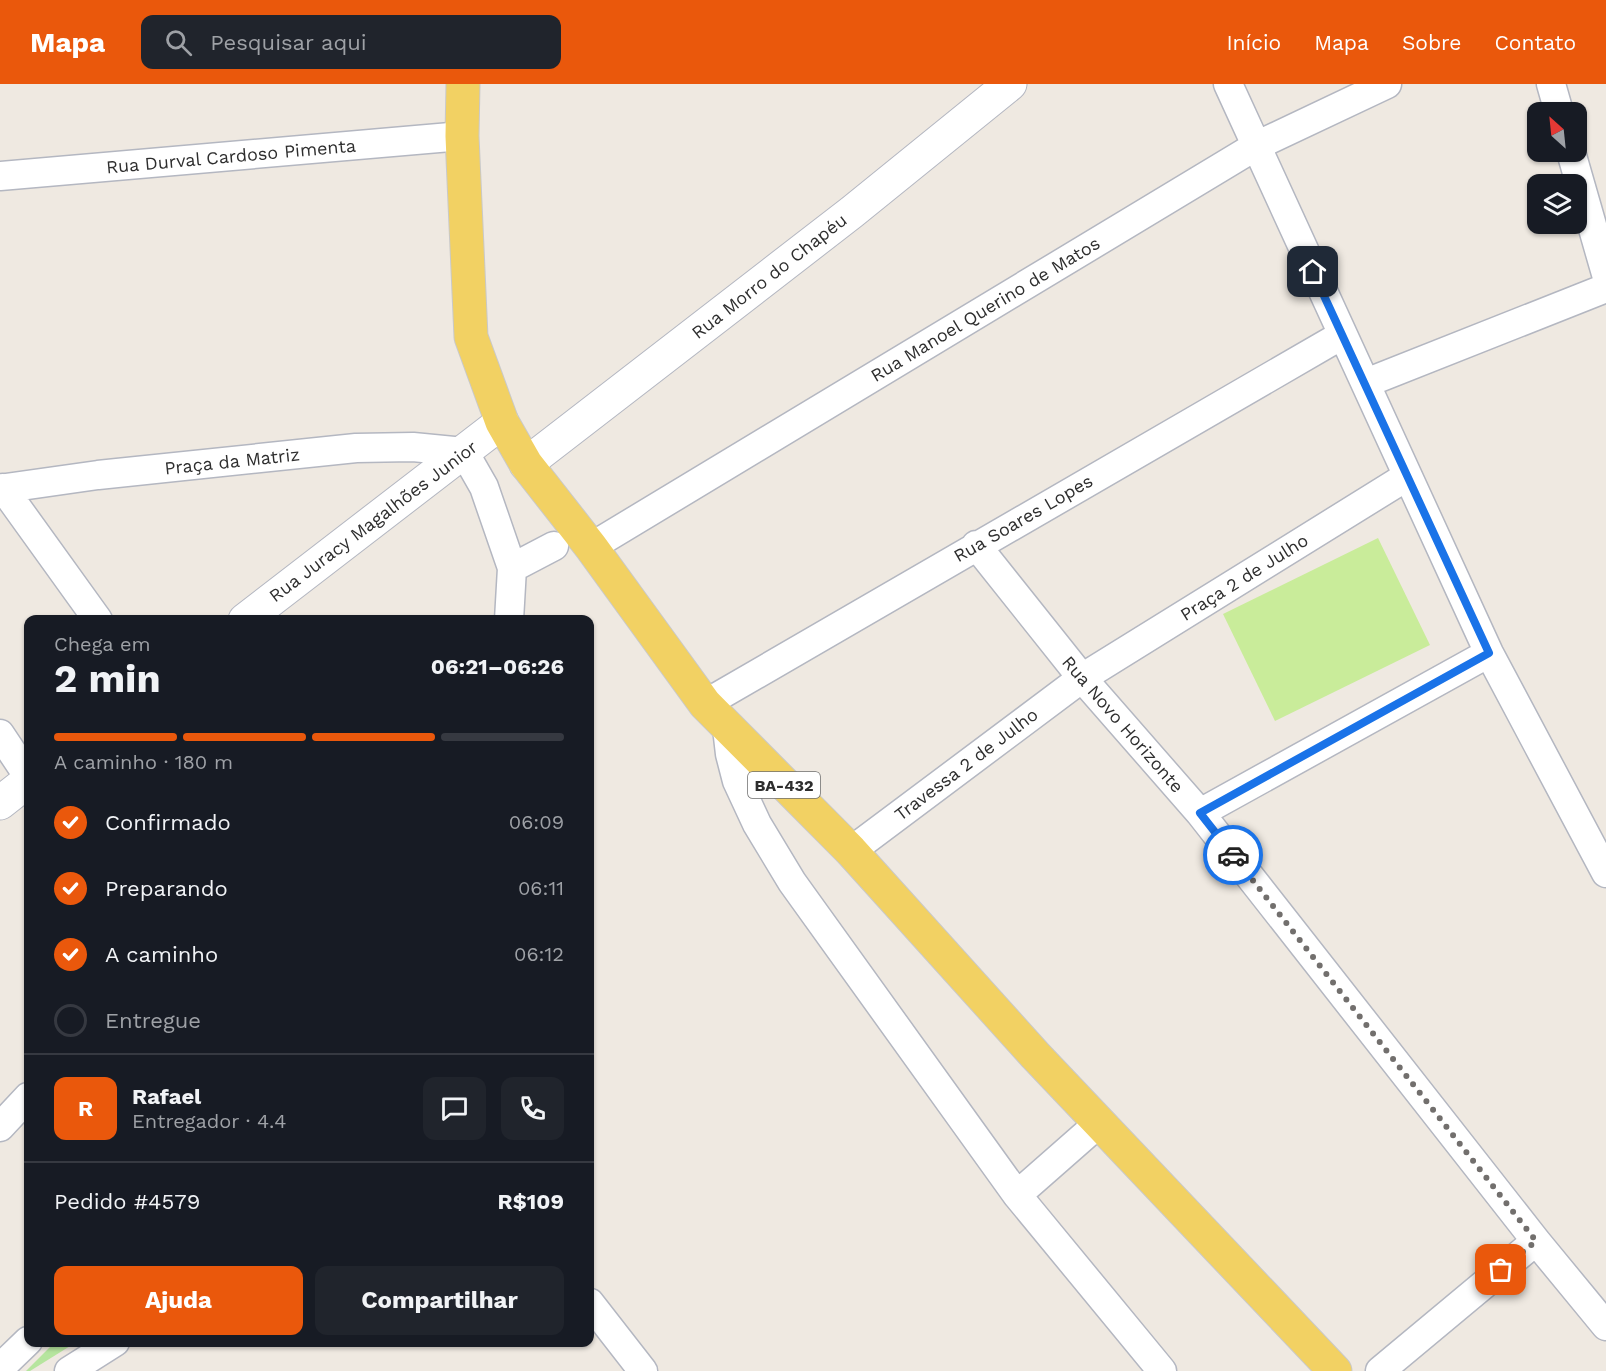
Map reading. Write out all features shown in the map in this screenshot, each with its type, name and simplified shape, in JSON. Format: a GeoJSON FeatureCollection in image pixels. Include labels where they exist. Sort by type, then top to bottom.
{"type":"FeatureCollection","features":[{"type":"Feature","properties":{"kind":"main road","name":"BA-432"},"geometry":{"type":"LineString","coordinates":[[463,84],[462,136],[471,337],[502,422],[526,464],[591,547],[705,704],[851,851],[1035,1055],[1335,1371]]}},
{"type":"Feature","properties":{"kind":"main road","name":"Rua Morro do Chapéu"},"geometry":{"type":"LineString","coordinates":[[526,464],[852,212],[1010,84]]}},
{"type":"Feature","properties":{"kind":"main road","name":"Rua Juracy Magalhões Junior"},"geometry":{"type":"LineString","coordinates":[[252,615],[502,422]]}},
{"type":"Feature","properties":{"kind":"main road"},"geometry":{"type":"LineString","coordinates":[[0,803],[24,782]]}},
{"type":"Feature","properties":{"kind":"street"},"geometry":{"type":"LineString","coordinates":[[1228,84],[1366,383],[1406,477],[1489,653],[1606,873]]}},
{"type":"Feature","properties":{"kind":"street","name":"Rua Manoel Querino de Matos"},"geometry":{"type":"LineString","coordinates":[[591,547],[1256,146],[1387,84]]}},
{"type":"Feature","properties":{"kind":"street"},"geometry":{"type":"LineString","coordinates":[[1551,84],[1556,102]]}},
{"type":"Feature","properties":{"kind":"street","name":"Rua Durval Cardoso Pimenta"},"geometry":{"type":"LineString","coordinates":[[0,176],[462,136]]}},
{"type":"Feature","properties":{"kind":"street"},"geometry":{"type":"LineString","coordinates":[[1574,162],[1606,274]]}},
{"type":"Feature","properties":{"kind":"street"},"geometry":{"type":"LineString","coordinates":[[1366,383],[1606,288]]}},
{"type":"Feature","properties":{"kind":"street","name":"Rua Soares Lopes"},"geometry":{"type":"LineString","coordinates":[[705,704],[1342,335]]}},
{"type":"Feature","properties":{"kind":"street","name":"Praça da Matriz"},"geometry":{"type":"LineString","coordinates":[[2,489],[98,475],[356,448],[413,447],[464,452]]}},
{"type":"Feature","properties":{"kind":"street"},"geometry":{"type":"LineString","coordinates":[[464,452],[484,487],[512,568],[508,615]]}},
{"type":"Feature","properties":{"kind":"street","name":"Praça 2 de Julho"},"geometry":{"type":"LineString","coordinates":[[1082,678],[1406,477]]}},
{"type":"Feature","properties":{"kind":"street"},"geometry":{"type":"LineString","coordinates":[[2,489],[94,615]]}},
{"type":"Feature","properties":{"kind":"street","name":"Rua Novo Horizonte"},"geometry":{"type":"LineString","coordinates":[[976,545],[1082,678],[1200,813],[1536,1241],[1606,1326]]}},
{"type":"Feature","properties":{"kind":"street"},"geometry":{"type":"LineString","coordinates":[[512,568],[554,546]]}},
{"type":"Feature","properties":{"kind":"street"},"geometry":{"type":"LineString","coordinates":[[1200,813],[1489,653]]}},
{"type":"Feature","properties":{"kind":"street","name":"Travessa 2 de Julho"},"geometry":{"type":"LineString","coordinates":[[851,851],[1082,678]]}},
{"type":"Feature","properties":{"kind":"street"},"geometry":{"type":"LineString","coordinates":[[727,728],[730,754],[737,781],[757,824],[792,882],[1017,1195],[1162,1371]]}},
{"type":"Feature","properties":{"kind":"street"},"geometry":{"type":"LineString","coordinates":[[0,734],[24,772]]}},
{"type":"Feature","properties":{"kind":"street"},"geometry":{"type":"LineString","coordinates":[[0,1127],[24,1101]]}},
{"type":"Feature","properties":{"kind":"street"},"geometry":{"type":"LineString","coordinates":[[1017,1195],[1099,1123]]}},
{"type":"Feature","properties":{"kind":"street"},"geometry":{"type":"LineString","coordinates":[[1380,1371],[1536,1241]]}},
{"type":"Feature","properties":{"kind":"street"},"geometry":{"type":"LineString","coordinates":[[594,1308],[643,1371]]}},
{"type":"Feature","properties":{"kind":"street"},"geometry":{"type":"LineString","coordinates":[[0,1368],[24,1345]]}},
{"type":"Feature","properties":{"kind":"street"},"geometry":{"type":"LineString","coordinates":[[69,1371],[107,1347]]}},
{"type":"Feature","properties":{"kind":"green space"},"geometry":{"type":"Polygon","coordinates":[[[1378,538],[1430,645],[1275,721],[1223,614],[1378,538]]]}},
{"type":"Feature","properties":{"kind":"green space"},"geometry":{"type":"Polygon","coordinates":[[[50,1347],[69,1347],[30,1371],[26,1371],[50,1347]]]}},
{"type":"Feature","properties":{"kind":"way so far"},"geometry":{"type":"LineString","coordinates":[[1233,855],[1536,1241],[1501,1270]]}},
{"type":"Feature","properties":{"kind":"route"},"geometry":{"type":"LineString","coordinates":[[1233,855],[1200,813],[1489,653],[1313,272]]}}]}
